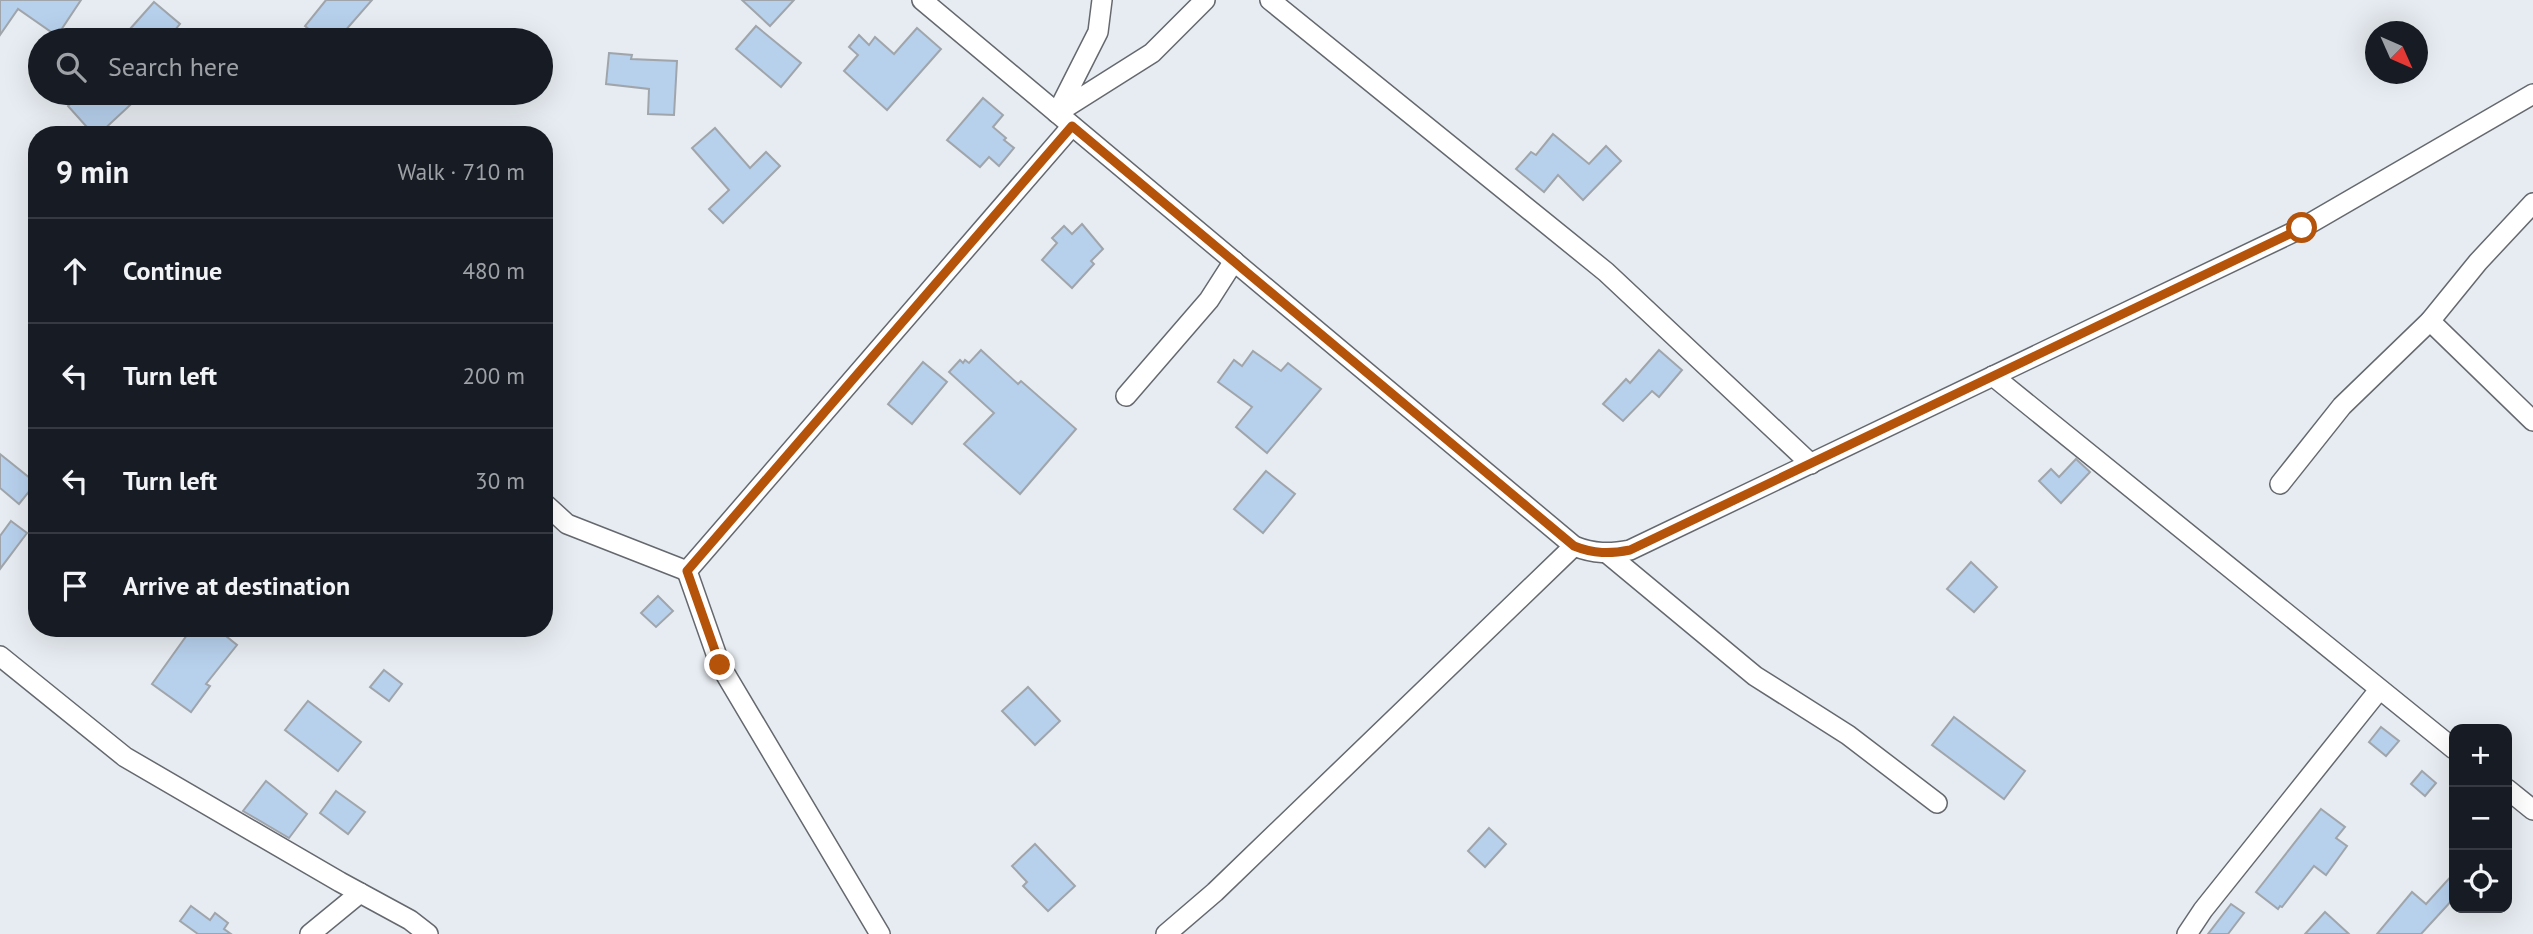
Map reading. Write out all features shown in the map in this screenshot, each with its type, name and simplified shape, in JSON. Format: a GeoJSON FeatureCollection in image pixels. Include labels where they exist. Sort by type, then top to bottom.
{"type":"FeatureCollection","features":[{"type":"Feature","properties":{"kind":"street"},"geometry":{"type":"LineString","coordinates":[[922,0],[1574,546],[1589,552],[1608,554],[1630,550],[2302,228],[2533,94]]}},
{"type":"Feature","properties":{"kind":"street"},"geometry":{"type":"LineString","coordinates":[[1065,119],[1098,32],[1102,0]]}},
{"type":"Feature","properties":{"kind":"street"},"geometry":{"type":"LineString","coordinates":[[687,571],[1065,119],[1152,54],[1205,0]]}},
{"type":"Feature","properties":{"kind":"street"},"geometry":{"type":"LineString","coordinates":[[1270,0],[1606,272],[1811,464]]}},
{"type":"Feature","properties":{"kind":"street"},"geometry":{"type":"LineString","coordinates":[[2280,484],[2342,406],[2430,321],[2477,262],[2533,203]]}},
{"type":"Feature","properties":{"kind":"street"},"geometry":{"type":"LineString","coordinates":[[1126,396],[1209,300],[1234,261]]}},
{"type":"Feature","properties":{"kind":"street"},"geometry":{"type":"LineString","coordinates":[[2430,321],[2533,421]]}},
{"type":"Feature","properties":{"kind":"street"},"geometry":{"type":"LineString","coordinates":[[1993,376],[2449,744]]}},
{"type":"Feature","properties":{"kind":"street"},"geometry":{"type":"LineString","coordinates":[[553,511],[567,524],[687,571],[720,665],[880,934]]}},
{"type":"Feature","properties":{"kind":"street"},"geometry":{"type":"LineString","coordinates":[[1166,934],[1215,892],[1574,546]]}},
{"type":"Feature","properties":{"kind":"street"},"geometry":{"type":"LineString","coordinates":[[1608,554],[1755,676],[1849,735],[1937,803]]}},
{"type":"Feature","properties":{"kind":"street"},"geometry":{"type":"LineString","coordinates":[[0,656],[125,757],[410,920],[428,934]]}},
{"type":"Feature","properties":{"kind":"street"},"geometry":{"type":"LineString","coordinates":[[2187,934],[2203,910],[2379,690]]}},
{"type":"Feature","properties":{"kind":"street"},"geometry":{"type":"LineString","coordinates":[[2512,793],[2533,810]]}},
{"type":"Feature","properties":{"kind":"street"},"geometry":{"type":"LineString","coordinates":[[310,934],[359,893]]}},
{"type":"Feature","properties":{"kind":"building"},"geometry":{"type":"Polygon","coordinates":[[[0,0],[81,0],[62,28],[45,28],[18,9],[0,35],[0,0]]]}},
{"type":"Feature","properties":{"kind":"building"},"geometry":{"type":"Polygon","coordinates":[[[326,0],[372,0],[348,28],[305,26],[326,0]]]}},
{"type":"Feature","properties":{"kind":"building"},"geometry":{"type":"Polygon","coordinates":[[[742,0],[794,0],[770,26],[742,0]]]}},
{"type":"Feature","properties":{"kind":"building"},"geometry":{"type":"Polygon","coordinates":[[[154,2],[180,24],[177,28],[131,28],[154,2]]]}},
{"type":"Feature","properties":{"kind":"building"},"geometry":{"type":"Polygon","coordinates":[[[756,26],[801,63],[781,87],[736,49],[756,26]]]}},
{"type":"Feature","properties":{"kind":"building"},"geometry":{"type":"Polygon","coordinates":[[[917,28],[941,49],[887,110],[844,71],[858,55],[849,47],[859,35],[869,45],[875,37],[894,54],[917,28]]]}},
{"type":"Feature","properties":{"kind":"building"},"geometry":{"type":"Polygon","coordinates":[[[609,53],[632,55],[631,59],[677,61],[674,115],[648,114],[649,89],[606,84],[609,53]]]}},
{"type":"Feature","properties":{"kind":"building"},"geometry":{"type":"Polygon","coordinates":[[[983,98],[1003,115],[993,127],[1014,148],[999,166],[989,157],[980,167],[947,140],[983,98]]]}},
{"type":"Feature","properties":{"kind":"building"},"geometry":{"type":"Polygon","coordinates":[[[130,105],[108,126],[86,126],[68,106],[130,105]]]}},
{"type":"Feature","properties":{"kind":"building"},"geometry":{"type":"Polygon","coordinates":[[[715,128],[750,168],[766,152],[780,166],[723,223],[709,209],[729,190],[692,148],[715,128]]]}},
{"type":"Feature","properties":{"kind":"building"},"geometry":{"type":"Polygon","coordinates":[[[1553,134],[1589,164],[1606,146],[1621,161],[1583,200],[1558,175],[1544,192],[1516,169],[1531,152],[1536,155],[1553,134]]]}},
{"type":"Feature","properties":{"kind":"building"},"geometry":{"type":"Polygon","coordinates":[[[1082,224],[1103,249],[1091,261],[1094,264],[1072,288],[1042,260],[1057,243],[1052,238],[1064,226],[1072,234],[1082,224]]]}},
{"type":"Feature","properties":{"kind":"building"},"geometry":{"type":"Polygon","coordinates":[[[981,350],[1018,384],[1021,381],[1076,429],[1020,494],[964,444],[994,413],[949,372],[960,360],[969,363],[981,350]]]}},
{"type":"Feature","properties":{"kind":"building"},"geometry":{"type":"Polygon","coordinates":[[[1659,350],[1682,370],[1659,397],[1652,391],[1623,421],[1603,404],[1626,379],[1630,383],[1659,350]]]}},
{"type":"Feature","properties":{"kind":"building"},"geometry":{"type":"Polygon","coordinates":[[[1253,351],[1281,371],[1288,363],[1321,389],[1267,453],[1236,427],[1252,407],[1218,382],[1234,360],[1242,366],[1253,351]]]}},
{"type":"Feature","properties":{"kind":"building"},"geometry":{"type":"Polygon","coordinates":[[[923,362],[947,382],[912,424],[888,404],[923,362]]]}},
{"type":"Feature","properties":{"kind":"building"},"geometry":{"type":"Polygon","coordinates":[[[0,454],[28,477],[28,493],[19,504],[0,488],[0,454]]]}},
{"type":"Feature","properties":{"kind":"building"},"geometry":{"type":"Polygon","coordinates":[[[2076,459],[2090,472],[2061,503],[2039,481],[2051,469],[2059,477],[2076,459]]]}},
{"type":"Feature","properties":{"kind":"building"},"geometry":{"type":"Polygon","coordinates":[[[1266,471],[1295,494],[1263,533],[1234,509],[1266,471]]]}},
{"type":"Feature","properties":{"kind":"building"},"geometry":{"type":"Polygon","coordinates":[[[11,521],[27,533],[0,569],[0,536],[11,521]]]}},
{"type":"Feature","properties":{"kind":"building"},"geometry":{"type":"Polygon","coordinates":[[[1971,562],[1997,587],[1974,612],[1947,589],[1971,562]]]}},
{"type":"Feature","properties":{"kind":"building"},"geometry":{"type":"Polygon","coordinates":[[[658,596],[673,611],[656,627],[641,613],[658,596]]]}},
{"type":"Feature","properties":{"kind":"building"},"geometry":{"type":"Polygon","coordinates":[[[186,637],[227,637],[237,645],[206,684],[210,686],[191,712],[152,684],[186,637]]]}},
{"type":"Feature","properties":{"kind":"building"},"geometry":{"type":"Polygon","coordinates":[[[384,670],[402,684],[389,701],[370,687],[384,670]]]}},
{"type":"Feature","properties":{"kind":"building"},"geometry":{"type":"Polygon","coordinates":[[[1028,687],[1060,721],[1035,745],[1002,711],[1028,687]]]}},
{"type":"Feature","properties":{"kind":"building"},"geometry":{"type":"Polygon","coordinates":[[[308,701],[361,742],[338,771],[285,730],[308,701]]]}},
{"type":"Feature","properties":{"kind":"building"},"geometry":{"type":"Polygon","coordinates":[[[1954,717],[2025,771],[2004,799],[1932,745],[1954,717]]]}},
{"type":"Feature","properties":{"kind":"building"},"geometry":{"type":"Polygon","coordinates":[[[2381,727],[2399,741],[2386,756],[2369,742],[2381,727]]]}},
{"type":"Feature","properties":{"kind":"building"},"geometry":{"type":"Polygon","coordinates":[[[2422,771],[2436,783],[2425,796],[2411,784],[2422,771]]]}},
{"type":"Feature","properties":{"kind":"building"},"geometry":{"type":"Polygon","coordinates":[[[266,781],[307,814],[289,838],[243,811],[266,781]]]}},
{"type":"Feature","properties":{"kind":"building"},"geometry":{"type":"Polygon","coordinates":[[[336,791],[365,812],[348,834],[320,813],[336,791]]]}},
{"type":"Feature","properties":{"kind":"building"},"geometry":{"type":"Polygon","coordinates":[[[2321,809],[2345,827],[2336,838],[2347,846],[2326,875],[2314,866],[2278,909],[2256,892],[2321,809]]]}},
{"type":"Feature","properties":{"kind":"building"},"geometry":{"type":"Polygon","coordinates":[[[1489,828],[1506,844],[1485,867],[1468,851],[1489,828]]]}},
{"type":"Feature","properties":{"kind":"building"},"geometry":{"type":"Polygon","coordinates":[[[1035,844],[1075,886],[1048,911],[1023,886],[1027,882],[1012,866],[1035,844]]]}},
{"type":"Feature","properties":{"kind":"building"},"geometry":{"type":"Polygon","coordinates":[[[2449,879],[2449,903],[2421,934],[2377,934],[2412,892],[2426,904],[2449,879]]]}},
{"type":"Feature","properties":{"kind":"building"},"geometry":{"type":"Polygon","coordinates":[[[2231,904],[2244,913],[2228,934],[2208,934],[2231,904]]]}},
{"type":"Feature","properties":{"kind":"building"},"geometry":{"type":"Polygon","coordinates":[[[191,906],[210,920],[215,913],[228,923],[224,929],[231,934],[198,934],[180,921],[191,906]]]}},
{"type":"Feature","properties":{"kind":"building"},"geometry":{"type":"Polygon","coordinates":[[[2325,912],[2349,934],[2305,934],[2325,912]]]}},
{"type":"Feature","properties":{"kind":"route"},"geometry":{"type":"LineString","coordinates":[[720,665],[687,571],[1072,126],[1574,546],[1589,552],[1608,554],[1630,550],[2302,228]]}}]}
